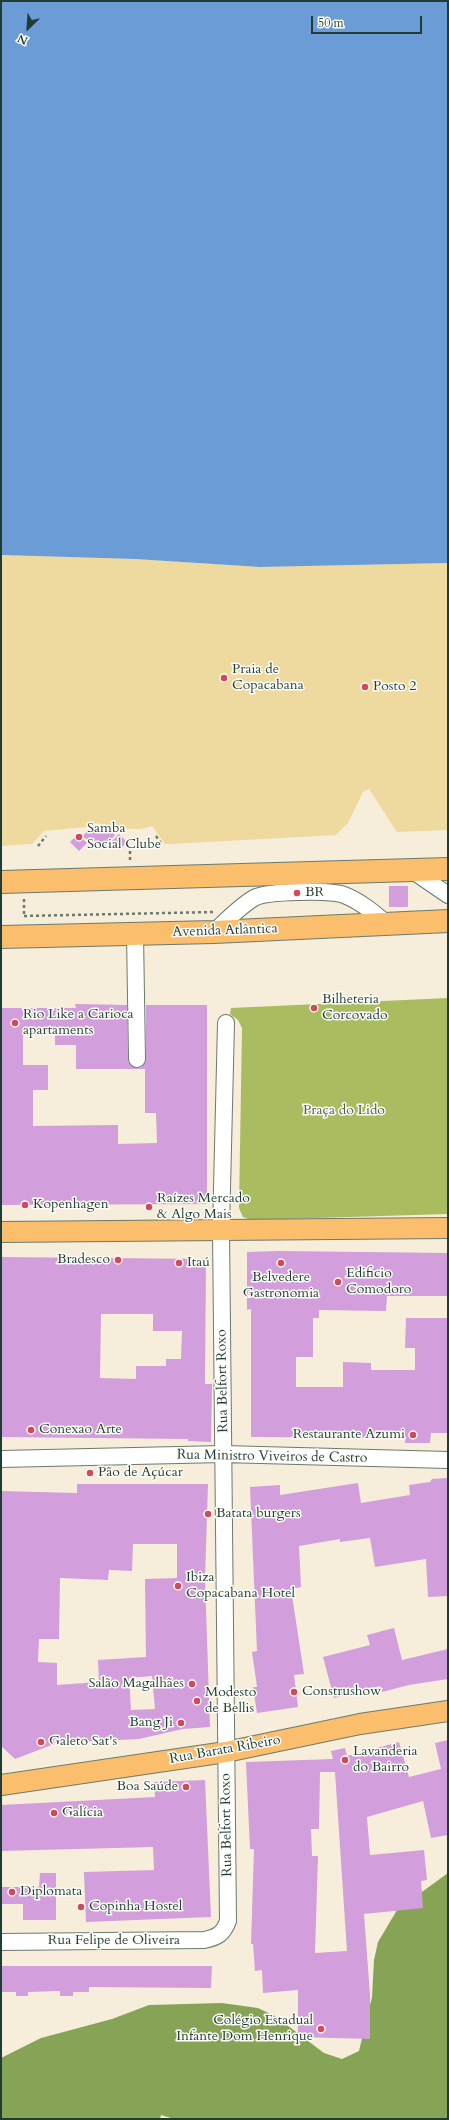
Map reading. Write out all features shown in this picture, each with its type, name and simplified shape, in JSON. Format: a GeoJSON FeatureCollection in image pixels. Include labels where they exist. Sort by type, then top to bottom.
{"type":"FeatureCollection","features":[{"type":"Feature","properties":{"kind":"highway"},"geometry":{"type":"LineString","coordinates":[[1,882],[448,869]]}},
{"type":"Feature","properties":{"kind":"highway","name":"Avenida Atlântica"},"geometry":{"type":"LineString","coordinates":[[1,937],[214,932],[448,921]]}},
{"type":"Feature","properties":{"kind":"main road"},"geometry":{"type":"LineString","coordinates":[[1,1232],[448,1228]]}},
{"type":"Feature","properties":{"kind":"main road","name":"Rua Barata Ribeiro"},"geometry":{"type":"LineString","coordinates":[[1,1785],[226,1752],[360,1724],[448,1710]]}},
{"type":"Feature","properties":{"kind":"street"},"geometry":{"type":"LineString","coordinates":[[413,871],[448,895]]}},
{"type":"Feature","properties":{"kind":"street"},"geometry":{"type":"LineString","coordinates":[[214,932],[255,897],[268,893],[328,892],[343,895],[357,901],[387,924]]}},
{"type":"Feature","properties":{"kind":"street"},"geometry":{"type":"LineString","coordinates":[[135,934],[137,1059]]}},
{"type":"Feature","properties":{"kind":"street","name":"Rua Belfort Roxo"},"geometry":{"type":"LineString","coordinates":[[224,1930],[228,1921],[229,1907],[226,1752],[222,1230],[226,1023]]}},
{"type":"Feature","properties":{"kind":"street","name":"Rua Ministro Viveiros de Castro"},"geometry":{"type":"LineString","coordinates":[[1,1459],[223,1454],[448,1460]]}},
{"type":"Feature","properties":{"kind":"street","name":"Rua Felipe de Oliveira"},"geometry":{"type":"LineString","coordinates":[[1,1942],[204,1940],[218,1937],[224,1930]]}},
{"type":"Feature","properties":{"kind":"path"},"geometry":{"type":"LineString","coordinates":[[38,846],[46,836]]}},
{"type":"Feature","properties":{"kind":"path"},"geometry":{"type":"LineString","coordinates":[[156,836],[161,843]]}},
{"type":"Feature","properties":{"kind":"path"},"geometry":{"type":"LineString","coordinates":[[130,851],[131,862]]}},
{"type":"Feature","properties":{"kind":"path"},"geometry":{"type":"LineString","coordinates":[[24,893],[24,921]]}},
{"type":"Feature","properties":{"kind":"path"},"geometry":{"type":"LineString","coordinates":[[24,916],[238,911]]}},
{"type":"Feature","properties":{"kind":"green space","name":"Praça do Lido"},"geometry":{"type":"Polygon","coordinates":[[[448,998],[448,1214],[251,1220],[243,1217],[239,1208],[242,1028],[238,1020],[230,1014],[231,1008],[448,998]]]}},
{"type":"Feature","properties":{"kind":"green space"},"geometry":{"type":"Polygon","coordinates":[[[448,1873],[448,2119],[174,2119],[161,2115],[160,2119],[1,2119],[1,2058],[41,2038],[112,2019],[149,2005],[222,2003],[258,2008],[275,2016],[324,2053],[342,2059],[359,2051],[372,1997],[374,1960],[378,1942],[397,1910],[448,1873]]]}},
{"type":"Feature","properties":{"kind":"sand","name":"Praia de Copacabana"},"geometry":{"type":"Polygon","coordinates":[[[1,555],[135,559],[260,567],[448,563],[448,830],[397,832],[369,789],[363,792],[348,823],[336,835],[165,844],[152,826],[130,829],[92,823],[87,827],[44,831],[32,844],[2,846],[1,555]]]}},
{"type":"Feature","properties":{"kind":"water"},"geometry":{"type":"Polygon","coordinates":[[[1,1],[448,1],[448,563],[260,567],[135,559],[1,555],[1,1]]]}},
{"type":"Feature","properties":{"kind":"building"},"geometry":{"type":"Polygon","coordinates":[[[93,825],[99,831],[104,825],[115,835],[104,847],[98,841],[93,846],[83,836],[93,825]]]}},
{"type":"Feature","properties":{"kind":"building"},"geometry":{"type":"Polygon","coordinates":[[[78,834],[87,843],[79,851],[70,842],[78,834]]]}},
{"type":"Feature","properties":{"kind":"building"},"geometry":{"type":"Polygon","coordinates":[[[119,834],[127,842],[119,850],[111,842],[119,834]]]}},
{"type":"Feature","properties":{"kind":"building"},"geometry":{"type":"Polygon","coordinates":[[[389,886],[408,886],[408,907],[389,907],[389,886]]]}},
{"type":"Feature","properties":{"kind":"building"},"geometry":{"type":"Polygon","coordinates":[[[75,1004],[127,1005],[128,1060],[129,1064],[137,1068],[142,1067],[146,1059],[146,1005],[207,1005],[207,1204],[1,1205],[1,1008],[76,1008],[75,1004]],[[23,1035],[23,1065],[48,1065],[48,1090],[33,1090],[33,1126],[118,1125],[118,1144],[157,1143],[156,1113],[145,1113],[145,1069],[76,1069],[76,1045],[55,1045],[55,1035],[23,1035]]]}},
{"type":"Feature","properties":{"kind":"building"},"geometry":{"type":"Polygon","coordinates":[[[247,1252],[448,1253],[448,1296],[387,1296],[386,1311],[319,1310],[319,1318],[313,1318],[313,1357],[296,1357],[296,1387],[343,1387],[343,1362],[371,1363],[371,1370],[415,1370],[415,1348],[405,1348],[406,1318],[448,1318],[448,1433],[431,1433],[430,1443],[405,1443],[405,1438],[251,1437],[251,1309],[247,1310],[247,1252]]]}},
{"type":"Feature","properties":{"kind":"building"},"geometry":{"type":"Polygon","coordinates":[[[1,1257],[206,1259],[205,1384],[212,1384],[211,1442],[188,1441],[188,1439],[1,1437],[1,1257]],[[101,1314],[100,1378],[136,1379],[136,1366],[166,1366],[166,1359],[181,1359],[182,1331],[153,1331],[153,1314],[101,1314]]]}},
{"type":"Feature","properties":{"kind":"building"},"geometry":{"type":"Polygon","coordinates":[[[448,1478],[448,1596],[428,1597],[426,1559],[375,1567],[370,1538],[340,1542],[340,1539],[299,1546],[301,1587],[291,1589],[304,1674],[294,1675],[298,1707],[257,1713],[253,1687],[257,1687],[252,1652],[257,1651],[250,1487],[280,1485],[280,1495],[358,1483],[361,1503],[410,1495],[409,1485],[430,1482],[432,1479],[448,1478]]]}},
{"type":"Feature","properties":{"kind":"building"},"geometry":{"type":"Polygon","coordinates":[[[77,1484],[208,1484],[205,1579],[210,1727],[183,1729],[139,1739],[57,1743],[15,1759],[1,1746],[1,1491],[77,1493],[77,1484]],[[133,1544],[132,1571],[109,1570],[108,1580],[60,1578],[59,1639],[39,1639],[38,1662],[57,1663],[57,1685],[99,1682],[98,1660],[146,1657],[145,1579],[177,1578],[177,1544],[133,1544]],[[152,1676],[129,1678],[131,1710],[155,1709],[152,1676]]]}},
{"type":"Feature","properties":{"kind":"building"},"geometry":{"type":"Polygon","coordinates":[[[394,1628],[402,1660],[448,1649],[448,1679],[409,1685],[382,1692],[380,1686],[334,1698],[323,1657],[370,1645],[367,1635],[394,1628]]]}},
{"type":"Feature","properties":{"kind":"building"},"geometry":{"type":"Polygon","coordinates":[[[448,1740],[448,1835],[431,1838],[423,1801],[367,1817],[370,1855],[424,1850],[427,1880],[421,1881],[423,1908],[364,1914],[370,1995],[370,2039],[298,2037],[298,1990],[263,1993],[262,1970],[255,1971],[253,1944],[251,1944],[254,1849],[250,1849],[246,1762],[333,1759],[331,1751],[345,1748],[347,1756],[399,1742],[409,1777],[441,1769],[435,1743],[448,1740]],[[320,1772],[319,1829],[311,1829],[312,1856],[318,1856],[315,1953],[347,1951],[335,1772],[320,1772]]]}},
{"type":"Feature","properties":{"kind":"building"},"geometry":{"type":"Polygon","coordinates":[[[205,1780],[211,1917],[86,1922],[84,1872],[154,1870],[153,1847],[1,1851],[1,1805],[155,1797],[154,1782],[205,1780]]]}},
{"type":"Feature","properties":{"kind":"building"},"geometry":{"type":"Polygon","coordinates":[[[40,1873],[56,1873],[56,1920],[23,1920],[23,1904],[1,1904],[1,1887],[39,1887],[40,1873]]]}},
{"type":"Feature","properties":{"kind":"building"},"geometry":{"type":"Polygon","coordinates":[[[1,1966],[212,1966],[211,1988],[89,1987],[89,1992],[73,1992],[73,1996],[60,1996],[60,1991],[28,1992],[28,1996],[16,1996],[16,1992],[1,1992],[1,1966]]]}},
{"type":"Feature","properties":{"kind":"place","name":"Praia de Copacabana"},"geometry":{"type":"Point","coordinates":[224,678]}},
{"type":"Feature","properties":{"kind":"place","name":"Posto 2"},"geometry":{"type":"Point","coordinates":[365,687]}},
{"type":"Feature","properties":{"kind":"place","name":"Samba Social Clube"},"geometry":{"type":"Point","coordinates":[79,837]}},
{"type":"Feature","properties":{"kind":"place","name":"BR"},"geometry":{"type":"Point","coordinates":[297,893]}},
{"type":"Feature","properties":{"kind":"place","name":"Bilheteria Corcovado"},"geometry":{"type":"Point","coordinates":[314,1008]}},
{"type":"Feature","properties":{"kind":"place","name":"Rio Like a Carioca apartaments"},"geometry":{"type":"Point","coordinates":[15,1023]}},
{"type":"Feature","properties":{"kind":"place","name":"Kopenhagen"},"geometry":{"type":"Point","coordinates":[25,1205]}},
{"type":"Feature","properties":{"kind":"place","name":"Raízes Mercado & Algo Mais"},"geometry":{"type":"Point","coordinates":[149,1207]}},
{"type":"Feature","properties":{"kind":"place","name":"Bradesco"},"geometry":{"type":"Point","coordinates":[118,1260]}},
{"type":"Feature","properties":{"kind":"place","name":"Itaú"},"geometry":{"type":"Point","coordinates":[179,1263]}},
{"type":"Feature","properties":{"kind":"place","name":"Belvedere Gastronomia"},"geometry":{"type":"Point","coordinates":[281,1263]}},
{"type":"Feature","properties":{"kind":"place","name":"Edificio Comodoro"},"geometry":{"type":"Point","coordinates":[338,1282]}},
{"type":"Feature","properties":{"kind":"place","name":"Conexao Arte"},"geometry":{"type":"Point","coordinates":[31,1430]}},
{"type":"Feature","properties":{"kind":"place","name":"Restaurante Azumi"},"geometry":{"type":"Point","coordinates":[413,1435]}},
{"type":"Feature","properties":{"kind":"place","name":"Pão de Açúcar"},"geometry":{"type":"Point","coordinates":[90,1473]}},
{"type":"Feature","properties":{"kind":"place","name":"Batata burgers"},"geometry":{"type":"Point","coordinates":[208,1514]}},
{"type":"Feature","properties":{"kind":"place","name":"Ibiza Copacabana Hotel"},"geometry":{"type":"Point","coordinates":[178,1586]}},
{"type":"Feature","properties":{"kind":"place","name":"Salão Magalhães"},"geometry":{"type":"Point","coordinates":[192,1684]}},
{"type":"Feature","properties":{"kind":"place","name":"Construshow"},"geometry":{"type":"Point","coordinates":[294,1692]}},
{"type":"Feature","properties":{"kind":"place","name":"Modesto de Bellis"},"geometry":{"type":"Point","coordinates":[197,1701]}},
{"type":"Feature","properties":{"kind":"place","name":"Bang Ji"},"geometry":{"type":"Point","coordinates":[181,1723]}},
{"type":"Feature","properties":{"kind":"place","name":"Galeto Sat's"},"geometry":{"type":"Point","coordinates":[41,1742]}},
{"type":"Feature","properties":{"kind":"place","name":"Lavanderia do Bairro"},"geometry":{"type":"Point","coordinates":[345,1760]}},
{"type":"Feature","properties":{"kind":"place","name":"Boa Saúde"},"geometry":{"type":"Point","coordinates":[186,1787]}},
{"type":"Feature","properties":{"kind":"place","name":"Galícia"},"geometry":{"type":"Point","coordinates":[54,1813]}},
{"type":"Feature","properties":{"kind":"place","name":"Diplomata"},"geometry":{"type":"Point","coordinates":[12,1892]}},
{"type":"Feature","properties":{"kind":"place","name":"Copinha Hostel"},"geometry":{"type":"Point","coordinates":[81,1907]}},
{"type":"Feature","properties":{"kind":"place","name":"Colégio Estadual Infante Dom Henrique"},"geometry":{"type":"Point","coordinates":[321,2029]}}]}
